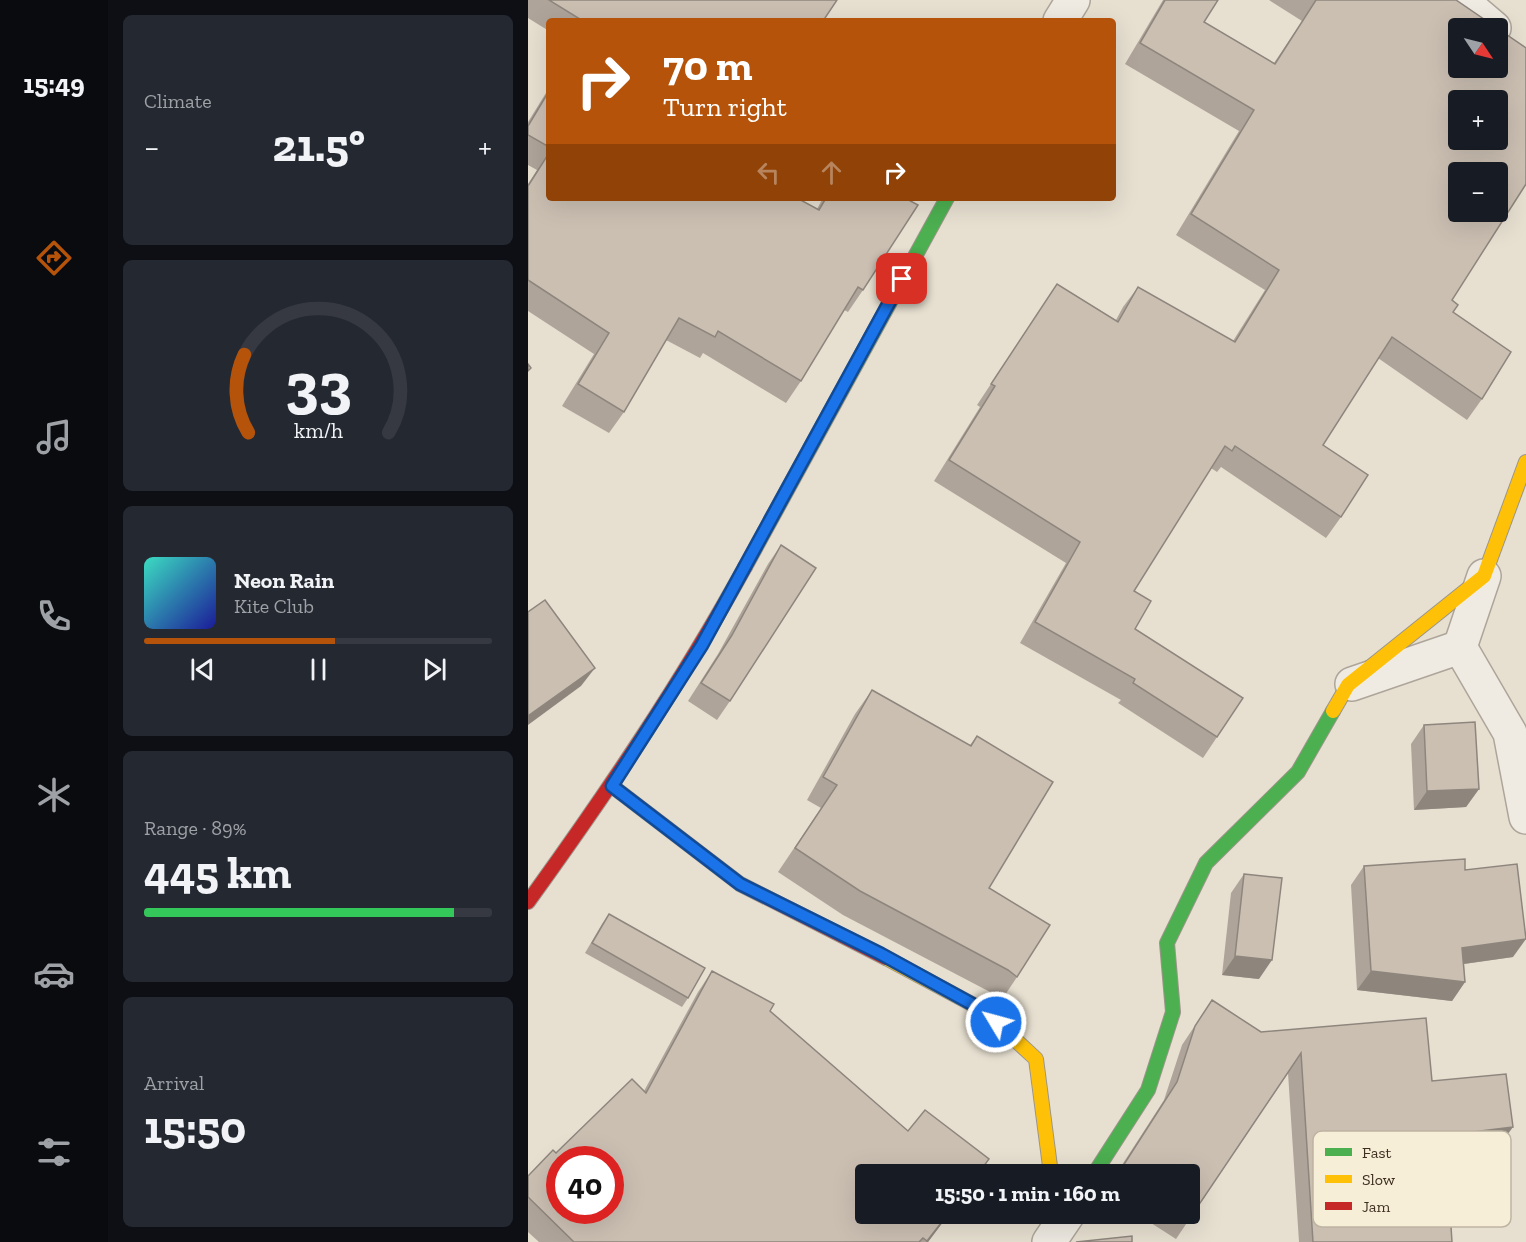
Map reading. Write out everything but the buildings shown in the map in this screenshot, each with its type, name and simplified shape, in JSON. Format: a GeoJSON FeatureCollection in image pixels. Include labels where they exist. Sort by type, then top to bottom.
{"type":"FeatureCollection","features":[{"type":"Feature","properties":{"kind":"street"},"geometry":{"type":"LineString","coordinates":[[1062,18],[1074,0]]}},
{"type":"Feature","properties":{"kind":"street"},"geometry":{"type":"LineString","coordinates":[[1461,0],[1482,18]]}},
{"type":"Feature","properties":{"kind":"street"},"geometry":{"type":"LineString","coordinates":[[528,902],[612,786],[702,645],[945,201]]}},
{"type":"Feature","properties":{"kind":"street"},"geometry":{"type":"LineString","coordinates":[[1526,462],[1460,647],[1510,732],[1526,817]]}},
{"type":"Feature","properties":{"kind":"street"},"geometry":{"type":"LineString","coordinates":[[1100,1164],[1148,1090],[1173,1012],[1167,943],[1206,863],[1298,772],[1348,686],[1484,576]]}},
{"type":"Feature","properties":{"kind":"street"},"geometry":{"type":"LineString","coordinates":[[1348,686],[1460,647]]}},
{"type":"Feature","properties":{"kind":"street"},"geometry":{"type":"LineString","coordinates":[[612,786],[740,884],[881,954],[983,1010],[1036,1059],[1050,1164]]}},
{"type":"Feature","properties":{"kind":"traffic: fast"},"geometry":{"type":"LineString","coordinates":[[745,567],[945,201]]}},
{"type":"Feature","properties":{"kind":"traffic: fast"},"geometry":{"type":"LineString","coordinates":[[1100,1164],[1148,1090],[1173,1012],[1167,943],[1206,863],[1298,772],[1333,711]]}},
{"type":"Feature","properties":{"kind":"traffic: slow"},"geometry":{"type":"LineString","coordinates":[[1333,711],[1348,685],[1484,576],[1526,462]]}},
{"type":"Feature","properties":{"kind":"traffic: slow"},"geometry":{"type":"LineString","coordinates":[[886,958],[983,1010],[1036,1059],[1050,1164]]}},
{"type":"Feature","properties":{"kind":"traffic: jam"},"geometry":{"type":"LineString","coordinates":[[528,902],[586,821],[641,738],[695,654],[745,567]]}},
{"type":"Feature","properties":{"kind":"traffic: jam"},"geometry":{"type":"LineString","coordinates":[[612,786],[740,884],[886,958]]}},
{"type":"Feature","properties":{"kind":"route"},"geometry":{"type":"LineString","coordinates":[[902,279],[702,645],[612,786],[740,884],[881,954],[983,1010],[996,1022]]}}]}
